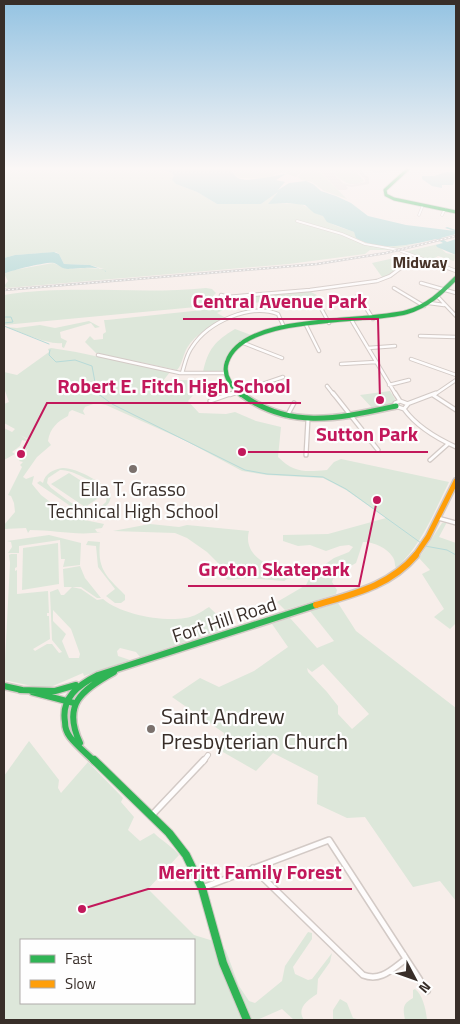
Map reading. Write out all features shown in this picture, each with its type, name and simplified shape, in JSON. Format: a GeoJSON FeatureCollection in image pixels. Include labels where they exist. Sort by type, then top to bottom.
{"type":"FeatureCollection","features":[{"type":"Feature","properties":{"kind":"main road"},"geometry":{"type":"LineString","coordinates":[[396,406],[329,419],[287,416],[260,408],[238,392],[229,381],[226,373],[229,356],[242,342],[259,333],[284,327],[400,315],[427,305],[438,297],[456,278]]}},
{"type":"Feature","properties":{"kind":"main road","name":"Fort Hill Road"},"geometry":{"type":"LineString","coordinates":[[66,701],[74,690],[86,680],[106,672],[372,587],[399,572],[411,562],[423,544],[456,481]]}},
{"type":"Feature","properties":{"kind":"main road","name":"Fort Hill Road"},"geometry":{"type":"LineString","coordinates":[[74,703],[94,683],[124,667]]}},
{"type":"Feature","properties":{"kind":"main road"},"geometry":{"type":"LineString","coordinates":[[20,690],[58,692],[86,680]]}},
{"type":"Feature","properties":{"kind":"main road"},"geometry":{"type":"LineString","coordinates":[[4,686],[74,703],[72,727],[77,739],[88,754]]}},
{"type":"Feature","properties":{"kind":"main road"},"geometry":{"type":"LineString","coordinates":[[66,701],[62,716],[65,729],[71,738],[178,843],[196,872],[223,963],[247,1020]]}},
{"type":"Feature","properties":{"kind":"street"},"geometry":{"type":"LineString","coordinates":[[297,221],[342,234],[365,244],[400,250],[415,258],[456,271]]}},
{"type":"Feature","properties":{"kind":"street"},"geometry":{"type":"LineString","coordinates":[[221,295],[228,297],[310,290],[377,281],[390,276],[415,258]]}},
{"type":"Feature","properties":{"kind":"street"},"geometry":{"type":"LineString","coordinates":[[421,283],[456,293]]}},
{"type":"Feature","properties":{"kind":"street"},"geometry":{"type":"LineString","coordinates":[[394,288],[403,295],[427,305],[444,305]]}},
{"type":"Feature","properties":{"kind":"street"},"geometry":{"type":"LineString","coordinates":[[358,295],[373,319]]}},
{"type":"Feature","properties":{"kind":"street"},"geometry":{"type":"LineString","coordinates":[[438,297],[456,316]]}},
{"type":"Feature","properties":{"kind":"street"},"geometry":{"type":"LineString","coordinates":[[316,299],[329,323]]}},
{"type":"Feature","properties":{"kind":"street"},"geometry":{"type":"LineString","coordinates":[[182,373],[194,343],[231,318],[257,310],[269,310],[278,314],[284,327]]}},
{"type":"Feature","properties":{"kind":"street"},"geometry":{"type":"LineString","coordinates":[[352,321],[400,401],[407,404],[432,395],[456,380]]}},
{"type":"Feature","properties":{"kind":"street"},"geometry":{"type":"LineString","coordinates":[[306,325],[319,351]]}},
{"type":"Feature","properties":{"kind":"street"},"geometry":{"type":"LineString","coordinates":[[420,336],[456,337]]}},
{"type":"Feature","properties":{"kind":"street"},"geometry":{"type":"LineString","coordinates":[[242,342],[282,358]]}},
{"type":"Feature","properties":{"kind":"street"},"geometry":{"type":"LineString","coordinates":[[368,348],[395,346]]}},
{"type":"Feature","properties":{"kind":"street"},"geometry":{"type":"LineString","coordinates":[[98,355],[182,373],[226,373]]}},
{"type":"Feature","properties":{"kind":"street"},"geometry":{"type":"LineString","coordinates":[[411,359],[456,375]]}},
{"type":"Feature","properties":{"kind":"street"},"geometry":{"type":"LineString","coordinates":[[341,364],[350,365],[376,362]]}},
{"type":"Feature","properties":{"kind":"street"},"geometry":{"type":"LineString","coordinates":[[210,401],[283,377]]}},
{"type":"Feature","properties":{"kind":"street"},"geometry":{"type":"LineString","coordinates":[[389,385],[409,380]]}},
{"type":"Feature","properties":{"kind":"street"},"geometry":{"type":"LineString","coordinates":[[327,386],[378,450]]}},
{"type":"Feature","properties":{"kind":"street"},"geometry":{"type":"LineString","coordinates":[[432,395],[456,410]]}},
{"type":"Feature","properties":{"kind":"street"},"geometry":{"type":"LineString","coordinates":[[400,401],[396,403],[396,406],[404,409],[418,424],[448,444],[456,447]]}},
{"type":"Feature","properties":{"kind":"street"},"geometry":{"type":"LineString","coordinates":[[287,416],[294,403]]}},
{"type":"Feature","properties":{"kind":"street"},"geometry":{"type":"LineString","coordinates":[[404,409],[408,407],[407,404]]}},
{"type":"Feature","properties":{"kind":"street"},"geometry":{"type":"LineString","coordinates":[[306,455],[308,419]]}},
{"type":"Feature","properties":{"kind":"street"},"geometry":{"type":"LineString","coordinates":[[430,460],[448,444]]}},
{"type":"Feature","properties":{"kind":"street"},"geometry":{"type":"LineString","coordinates":[[438,518],[456,522]]}},
{"type":"Feature","properties":{"kind":"street"},"geometry":{"type":"LineString","coordinates":[[152,816],[200,766],[208,755]]}},
{"type":"Feature","properties":{"kind":"street"},"geometry":{"type":"LineString","coordinates":[[202,888],[330,840],[427,991]]}},
{"type":"Feature","properties":{"kind":"street"},"geometry":{"type":"LineString","coordinates":[[253,868],[363,975],[371,979],[378,979],[406,958]]}},
{"type":"Feature","properties":{"kind":"shaded area"},"geometry":{"type":"Polygon","coordinates":[[[4,217],[325,217],[329,222],[354,232],[358,238],[373,245],[400,246],[416,244],[397,248],[397,250],[370,250],[365,254],[289,264],[7,288],[4,286],[8,281],[4,274],[14,270],[53,263],[67,269],[104,269],[90,265],[64,264],[56,252],[15,255],[4,258],[4,217]]]}},
{"type":"Feature","properties":{"kind":"shaded area"},"geometry":{"type":"Polygon","coordinates":[[[443,243],[437,245],[446,253],[456,255],[454,261],[438,256],[430,262],[404,252],[443,243]]]}},
{"type":"Feature","properties":{"kind":"shaded area"},"geometry":{"type":"Polygon","coordinates":[[[399,257],[410,259],[388,276],[375,280],[382,277],[372,263],[399,257]]]}},
{"type":"Feature","properties":{"kind":"shaded area"},"geometry":{"type":"Polygon","coordinates":[[[212,289],[216,293],[213,296],[218,299],[309,291],[317,295],[308,299],[196,307],[4,325],[4,295],[54,290],[181,290],[212,289]]]}},
{"type":"Feature","properties":{"kind":"shaded area"},"geometry":{"type":"Polygon","coordinates":[[[225,309],[217,313],[226,318],[204,331],[190,343],[177,370],[96,353],[85,342],[90,336],[94,340],[103,339],[103,334],[106,332],[104,320],[225,309]]]}},
{"type":"Feature","properties":{"kind":"shaded area"},"geometry":{"type":"Polygon","coordinates":[[[89,321],[100,327],[95,328],[91,323],[60,332],[61,338],[67,341],[64,348],[62,343],[42,340],[6,327],[17,328],[40,325],[55,328],[89,321]]]}},
{"type":"Feature","properties":{"kind":"shaded area"},"geometry":{"type":"Polygon","coordinates":[[[235,329],[251,335],[232,350],[226,359],[223,371],[203,372],[207,357],[213,346],[235,329]]]}},
{"type":"Feature","properties":{"kind":"shaded area"},"geometry":{"type":"Polygon","coordinates":[[[51,348],[170,372],[163,381],[189,380],[195,393],[188,401],[199,413],[226,414],[235,412],[256,421],[281,427],[278,457],[295,469],[306,471],[327,470],[334,462],[341,459],[449,482],[420,539],[396,568],[393,558],[387,550],[375,544],[363,542],[356,563],[342,571],[340,576],[333,579],[332,582],[337,590],[336,594],[285,610],[277,602],[306,585],[310,577],[317,570],[334,558],[349,552],[353,547],[349,545],[340,546],[326,551],[310,545],[298,546],[283,541],[283,535],[328,534],[386,518],[346,490],[323,478],[267,475],[242,471],[186,441],[106,405],[96,403],[85,407],[83,411],[85,415],[72,410],[68,416],[55,426],[50,432],[48,441],[51,445],[37,457],[23,477],[26,479],[34,476],[32,484],[41,495],[70,517],[104,524],[102,528],[95,529],[97,532],[101,532],[83,533],[30,530],[28,533],[26,528],[4,529],[4,525],[15,512],[14,503],[11,496],[8,495],[22,467],[20,465],[23,462],[19,461],[29,448],[20,455],[26,450],[22,447],[30,440],[20,435],[28,440],[22,440],[20,446],[12,452],[15,454],[4,460],[4,428],[12,432],[15,429],[4,423],[4,404],[9,402],[4,388],[4,372],[17,375],[49,352],[48,349],[51,348]]]}},
{"type":"Feature","properties":{"kind":"shaded area"},"geometry":{"type":"Polygon","coordinates":[[[390,391],[395,399],[394,404],[374,410],[360,395],[390,391]]]}},
{"type":"Feature","properties":{"kind":"shaded area"},"geometry":{"type":"Polygon","coordinates":[[[62,468],[74,470],[97,481],[111,495],[108,504],[100,509],[82,514],[37,483],[40,481],[43,483],[48,474],[62,468]],[[60,470],[48,478],[47,483],[51,488],[85,509],[99,507],[106,502],[107,496],[99,487],[79,475],[60,470]]]}},
{"type":"Feature","properties":{"kind":"shaded area"},"geometry":{"type":"Polygon","coordinates":[[[69,473],[103,495],[85,507],[51,484],[69,473]]]}},
{"type":"Feature","properties":{"kind":"shaded area"},"geometry":{"type":"Polygon","coordinates":[[[447,522],[439,537],[456,543],[456,623],[450,629],[434,617],[444,609],[422,574],[430,570],[419,558],[442,523],[447,522]]]}},
{"type":"Feature","properties":{"kind":"shaded area"},"geometry":{"type":"Polygon","coordinates":[[[150,524],[179,527],[187,525],[249,531],[250,549],[258,558],[274,566],[290,568],[292,571],[289,578],[284,581],[247,578],[228,580],[224,577],[225,570],[207,552],[187,538],[175,533],[113,531],[150,524]]]}},
{"type":"Feature","properties":{"kind":"shaded area"},"geometry":{"type":"Polygon","coordinates":[[[49,535],[81,543],[80,565],[63,567],[65,559],[61,559],[60,540],[19,546],[19,553],[8,553],[12,547],[11,542],[7,541],[49,535]]]}},
{"type":"Feature","properties":{"kind":"shaded area"},"geometry":{"type":"Polygon","coordinates":[[[88,541],[100,542],[99,552],[102,566],[108,578],[125,595],[125,600],[121,603],[115,603],[106,596],[115,589],[98,567],[96,546],[86,545],[88,541]]]}},
{"type":"Feature","properties":{"kind":"shaded area"},"geometry":{"type":"Polygon","coordinates":[[[58,543],[59,584],[22,590],[23,548],[58,543]]]}},
{"type":"Feature","properties":{"kind":"shaded area"},"geometry":{"type":"Polygon","coordinates":[[[17,554],[17,567],[15,571],[17,570],[17,594],[48,591],[49,613],[47,613],[47,616],[49,616],[50,639],[33,649],[35,651],[47,644],[52,644],[59,653],[62,652],[52,640],[50,592],[58,589],[61,595],[64,595],[72,587],[81,589],[97,600],[103,599],[130,613],[153,618],[176,619],[188,617],[209,607],[230,627],[140,657],[136,652],[120,648],[117,651],[118,656],[130,660],[84,676],[83,673],[46,689],[4,680],[9,555],[17,554]],[[53,610],[53,621],[66,634],[62,641],[69,658],[79,658],[80,654],[71,629],[53,610]]]}},
{"type":"Feature","properties":{"kind":"shaded area"},"geometry":{"type":"Polygon","coordinates":[[[80,566],[85,578],[101,598],[97,598],[81,587],[64,587],[63,569],[80,566]]]}},
{"type":"Feature","properties":{"kind":"shaded area"},"geometry":{"type":"Polygon","coordinates":[[[338,603],[356,631],[456,708],[456,901],[440,881],[413,887],[365,817],[347,818],[317,804],[318,776],[273,753],[256,771],[216,748],[223,740],[224,733],[172,697],[200,678],[219,687],[254,671],[288,647],[272,624],[290,618],[317,648],[334,641],[310,611],[338,603]],[[323,664],[312,672],[307,668],[308,672],[338,706],[338,714],[352,729],[369,714],[323,664]]]}},
{"type":"Feature","properties":{"kind":"shaded area"},"geometry":{"type":"Polygon","coordinates":[[[29,741],[59,780],[58,788],[61,793],[88,762],[123,798],[121,802],[134,817],[128,830],[140,841],[154,833],[174,849],[179,855],[148,889],[194,935],[220,943],[226,951],[239,986],[249,1001],[255,1003],[282,981],[285,966],[308,932],[312,933],[312,939],[293,967],[295,974],[308,980],[312,979],[332,953],[330,962],[318,979],[317,994],[302,1008],[301,1012],[304,1020],[294,1020],[282,1009],[257,1020],[4,1020],[4,776],[29,741]]]}},
{"type":"Feature","properties":{"kind":"shaded area"},"geometry":{"type":"Polygon","coordinates":[[[415,989],[422,999],[427,1020],[405,1020],[404,1007],[413,998],[413,990],[415,989]]]}},
{"type":"Feature","properties":{"kind":"shaded area"},"geometry":{"type":"Polygon","coordinates":[[[340,999],[347,1003],[353,1018],[361,1020],[333,1020],[333,1010],[340,999]]]}},
{"type":"Feature","properties":{"kind":"water"},"geometry":{"type":"Polygon","coordinates":[[[324,217],[371,217],[406,225],[455,231],[445,228],[447,227],[456,230],[456,234],[441,238],[447,242],[456,239],[456,255],[437,247],[436,245],[443,243],[436,239],[396,246],[375,245],[356,238],[354,232],[327,222],[324,217]]]}},
{"type":"Feature","properties":{"kind":"water"},"geometry":{"type":"Polygon","coordinates":[[[54,252],[59,254],[64,264],[90,265],[103,270],[94,268],[66,269],[51,263],[4,274],[4,258],[15,255],[54,252]]]}},
{"type":"Feature","properties":{"kind":"waterway"},"geometry":{"type":"LineString","coordinates":[[4,317],[11,317],[13,322],[4,323]]}},
{"type":"Feature","properties":{"kind":"waterway"},"geometry":{"type":"LineString","coordinates":[[4,326],[49,344]]}},
{"type":"Feature","properties":{"kind":"waterway"},"geometry":{"type":"LineString","coordinates":[[50,350],[49,355],[56,362],[75,360],[92,366],[97,393],[112,404],[245,470],[267,474],[323,477],[346,489],[421,543]]}},
{"type":"Feature","properties":{"kind":"waterway"},"geometry":{"type":"LineString","coordinates":[[425,546],[447,550],[456,555]]}},
{"type":"Feature","properties":{"kind":"railway"},"geometry":{"type":"LineString","coordinates":[[4,290],[317,264],[386,253],[456,236]]}},
{"type":"Feature","properties":{"kind":"traffic: fast"},"geometry":{"type":"LineString","coordinates":[[396,406],[338,417],[299,418],[281,415],[263,409],[236,390],[226,375],[226,365],[233,351],[245,341],[260,333],[297,324],[381,317],[409,312],[432,301],[456,278]]}},
{"type":"Feature","properties":{"kind":"traffic: fast"},"geometry":{"type":"LineString","coordinates":[[247,1020],[223,963],[202,888],[186,855],[169,833],[69,736],[65,725],[65,707],[68,699],[80,685],[98,675],[316,605]]}},
{"type":"Feature","properties":{"kind":"traffic: fast"},"geometry":{"type":"LineString","coordinates":[[80,743],[74,730],[72,719],[73,709],[77,700],[92,685],[114,672]]}},
{"type":"Feature","properties":{"kind":"traffic: fast"},"geometry":{"type":"LineString","coordinates":[[20,690],[55,691],[76,685]]}},
{"type":"Feature","properties":{"kind":"traffic: fast"},"geometry":{"type":"LineString","coordinates":[[4,686],[22,690]]}},
{"type":"Feature","properties":{"kind":"traffic: fast"},"geometry":{"type":"LineString","coordinates":[[32,692],[74,703]]}},
{"type":"Feature","properties":{"kind":"traffic: slow"},"geometry":{"type":"LineString","coordinates":[[316,605],[385,581],[410,562],[436,523],[456,481]]}},
{"type":"Feature","properties":{"kind":"place","name":"Central Avenue Park"},"geometry":{"type":"Point","coordinates":[380,400]}},
{"type":"Feature","properties":{"kind":"place","name":"Sutton Park"},"geometry":{"type":"Point","coordinates":[242,452]}},
{"type":"Feature","properties":{"kind":"place","name":"Robert E. Fitch High School"},"geometry":{"type":"Point","coordinates":[21,454]}},
{"type":"Feature","properties":{"kind":"place","name":"Ella T. Grasso Technical High School"},"geometry":{"type":"Point","coordinates":[133,469]}},
{"type":"Feature","properties":{"kind":"place","name":"Groton Skatepark"},"geometry":{"type":"Point","coordinates":[377,500]}},
{"type":"Feature","properties":{"kind":"place","name":"Saint Andrew Presbyterian Church"},"geometry":{"type":"Point","coordinates":[151,729]}},
{"type":"Feature","properties":{"kind":"place","name":"Merritt Family Forest"},"geometry":{"type":"Point","coordinates":[82,909]}},
{"type":"Feature","properties":{"kind":"district","name":"Midway"},"geometry":{"type":"Point","coordinates":[420,262]}}]}
